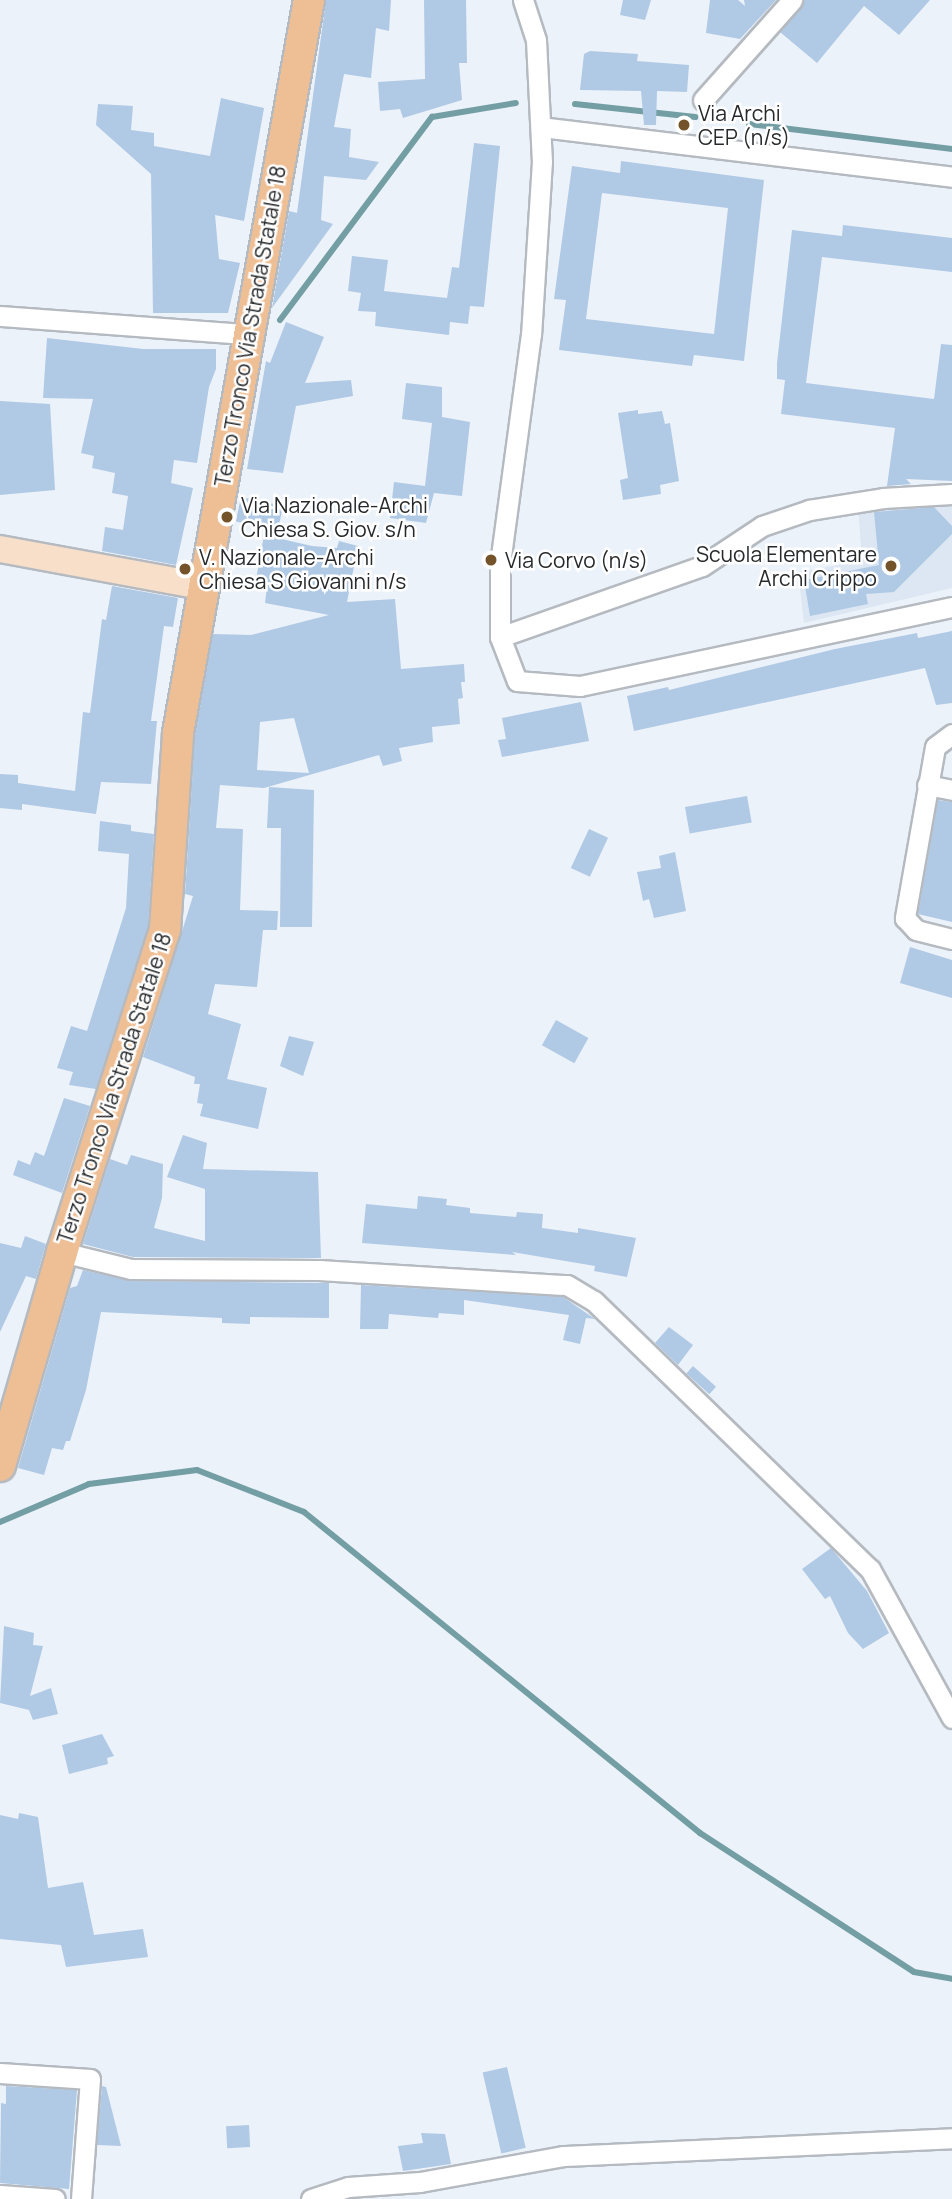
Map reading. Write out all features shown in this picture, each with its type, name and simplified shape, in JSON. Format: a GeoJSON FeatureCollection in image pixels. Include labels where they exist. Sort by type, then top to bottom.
{"type":"FeatureCollection","features":[{"type":"Feature","properties":{"kind":"main road","name":"Terzo Tronco Via Strada Statale 18"},"geometry":{"type":"LineString","coordinates":[[0,1466],[62,1252],[165,930],[178,733],[202,586],[309,0]]}},
{"type":"Feature","properties":{"kind":"street"},"geometry":{"type":"LineString","coordinates":[[523,0],[536,40],[541,127],[531,334],[499,564],[500,637],[517,681],[580,686],[952,607]]}},
{"type":"Feature","properties":{"kind":"street"},"geometry":{"type":"LineString","coordinates":[[703,100],[792,0]]}},
{"type":"Feature","properties":{"kind":"street"},"geometry":{"type":"LineString","coordinates":[[541,127],[952,177]]}},
{"type":"Feature","properties":{"kind":"street"},"geometry":{"type":"LineString","coordinates":[[0,316],[248,334]]}},
{"type":"Feature","properties":{"kind":"street"},"geometry":{"type":"LineString","coordinates":[[500,637],[702,566],[762,526],[809,510],[883,498],[952,494]]}},
{"type":"Feature","properties":{"kind":"street"},"geometry":{"type":"LineString","coordinates":[[0,549],[202,586]]}},
{"type":"Feature","properties":{"kind":"street"},"geometry":{"type":"LineString","coordinates":[[952,734],[935,747],[905,918],[916,930],[952,939]]}},
{"type":"Feature","properties":{"kind":"street"},"geometry":{"type":"LineString","coordinates":[[928,785],[952,790]]}},
{"type":"Feature","properties":{"kind":"street"},"geometry":{"type":"LineString","coordinates":[[62,1252],[131,1269],[319,1270],[567,1285],[594,1300],[870,1569],[952,1718]]}},
{"type":"Feature","properties":{"kind":"street"},"geometry":{"type":"LineString","coordinates":[[0,2073],[90,2079],[81,2199]]}},
{"type":"Feature","properties":{"kind":"street"},"geometry":{"type":"LineString","coordinates":[[311,2199],[348,2187],[420,2182],[563,2156],[952,2138]]}},
{"type":"Feature","properties":{"kind":"street"},"geometry":{"type":"LineString","coordinates":[[0,2195],[55,2199]]}},
{"type":"Feature","properties":{"kind":"shaded area","name":"Scuola Elementare Archi Crippo"},"geometry":{"type":"Polygon","coordinates":[[[952,502],[952,588],[804,623],[798,572],[862,561],[858,507],[952,502]]]}},
{"type":"Feature","properties":{"kind":"building"},"geometry":{"type":"Polygon","coordinates":[[[326,0],[391,0],[389,31],[376,28],[371,78],[344,74],[334,127],[351,129],[349,157],[379,162],[366,180],[324,176],[321,220],[333,224],[272,308],[289,211],[297,213],[326,0]]]}},
{"type":"Feature","properties":{"kind":"building"},"geometry":{"type":"Polygon","coordinates":[[[424,0],[466,0],[467,63],[459,63],[462,100],[403,118],[400,109],[380,111],[378,82],[425,79],[424,0]]]}},
{"type":"Feature","properties":{"kind":"building"},"geometry":{"type":"Polygon","coordinates":[[[623,0],[651,0],[645,20],[620,15],[623,0]]]}},
{"type":"Feature","properties":{"kind":"building"},"geometry":{"type":"Polygon","coordinates":[[[710,0],[738,0],[745,6],[744,0],[776,0],[740,39],[706,33],[710,0]]]}},
{"type":"Feature","properties":{"kind":"building"},"geometry":{"type":"Polygon","coordinates":[[[804,0],[930,0],[899,35],[864,6],[817,63],[780,32],[804,0]]]}},
{"type":"Feature","properties":{"kind":"building"},"geometry":{"type":"Polygon","coordinates":[[[590,51],[638,54],[637,61],[689,65],[687,92],[657,91],[656,125],[644,125],[641,91],[580,90],[584,54],[590,51]]]}},
{"type":"Feature","properties":{"kind":"building"},"geometry":{"type":"Polygon","coordinates":[[[221,98],[264,108],[244,221],[215,215],[219,259],[240,263],[228,313],[153,313],[151,174],[96,125],[98,104],[133,106],[131,130],[154,133],[154,146],[210,156],[221,98]]]}},
{"type":"Feature","properties":{"kind":"building"},"geometry":{"type":"Polygon","coordinates":[[[474,143],[500,146],[484,307],[470,306],[468,324],[450,322],[449,335],[375,326],[376,312],[358,311],[361,293],[348,291],[352,256],[388,260],[384,291],[447,298],[452,267],[459,268],[474,143]]]}},
{"type":"Feature","properties":{"kind":"building"},"geometry":{"type":"Polygon","coordinates":[[[621,161],[764,180],[744,361],[694,355],[692,366],[559,350],[566,300],[554,299],[572,166],[620,173],[621,161]],[[602,193],[586,319],[714,334],[728,208],[602,193]]]}},
{"type":"Feature","properties":{"kind":"building"},"geometry":{"type":"Polygon","coordinates":[[[843,225],[952,238],[952,272],[822,257],[806,383],[934,399],[941,344],[952,345],[952,481],[906,479],[911,484],[887,486],[895,428],[781,414],[785,380],[777,379],[777,363],[792,230],[842,236],[843,225]]]}},
{"type":"Feature","properties":{"kind":"building"},"geometry":{"type":"Polygon","coordinates":[[[286,322],[324,337],[305,383],[351,380],[353,396],[296,406],[283,473],[247,469],[266,361],[270,363],[286,322]]]}},
{"type":"Feature","properties":{"kind":"building"},"geometry":{"type":"Polygon","coordinates":[[[47,338],[143,349],[216,349],[216,369],[209,387],[197,463],[174,460],[171,483],[193,488],[176,565],[102,551],[105,527],[123,530],[128,496],[112,493],[115,473],[92,468],[94,456],[81,453],[93,399],[43,398],[47,338]]]}},
{"type":"Feature","properties":{"kind":"building"},"geometry":{"type":"Polygon","coordinates":[[[406,383],[442,387],[442,417],[470,422],[462,496],[434,493],[426,523],[390,518],[394,482],[425,486],[432,423],[402,419],[406,383]]]}},
{"type":"Feature","properties":{"kind":"building"},"geometry":{"type":"Polygon","coordinates":[[[0,401],[50,404],[55,490],[0,495],[0,401]]]}},
{"type":"Feature","properties":{"kind":"building"},"geometry":{"type":"Polygon","coordinates":[[[638,410],[638,414],[662,411],[665,424],[670,423],[679,481],[660,485],[661,494],[623,500],[620,480],[628,478],[618,413],[638,410]]]}},
{"type":"Feature","properties":{"kind":"building"},"geometry":{"type":"Polygon","coordinates":[[[241,497],[283,506],[278,530],[236,521],[241,497]]]}},
{"type":"Feature","properties":{"kind":"building"},"geometry":{"type":"Polygon","coordinates":[[[934,507],[952,526],[952,534],[894,592],[866,594],[868,604],[810,616],[804,580],[879,565],[874,512],[934,507]]]}},
{"type":"Feature","properties":{"kind":"building"},"geometry":{"type":"Polygon","coordinates":[[[264,535],[312,546],[337,548],[339,541],[358,546],[347,602],[395,599],[401,669],[464,664],[465,682],[461,682],[463,698],[458,699],[460,724],[432,727],[433,742],[399,748],[402,761],[383,766],[379,755],[264,788],[220,785],[216,828],[243,829],[240,910],[278,911],[277,930],[263,930],[257,987],[215,984],[208,1014],[241,1024],[227,1079],[267,1088],[258,1129],[200,1116],[203,1104],[197,1103],[200,1084],[194,1084],[195,1077],[143,1057],[193,896],[185,894],[195,735],[213,634],[251,635],[329,615],[265,603],[267,587],[255,585],[264,535]],[[294,718],[260,722],[257,770],[309,773],[294,718]]]}},
{"type":"Feature","properties":{"kind":"building"},"geometry":{"type":"Polygon","coordinates":[[[112,586],[178,598],[173,627],[164,626],[151,721],[157,721],[151,784],[101,782],[96,814],[22,804],[22,810],[0,808],[0,774],[18,775],[18,783],[75,791],[83,712],[90,713],[102,619],[106,620],[112,586]]]}},
{"type":"Feature","properties":{"kind":"building"},"geometry":{"type":"Polygon","coordinates":[[[952,631],[952,703],[936,705],[925,668],[634,731],[627,696],[668,687],[669,690],[835,649],[917,633],[918,638],[952,631]]]}},
{"type":"Feature","properties":{"kind":"building"},"geometry":{"type":"Polygon","coordinates":[[[581,702],[589,741],[502,757],[498,740],[506,739],[502,718],[581,702]]]}},
{"type":"Feature","properties":{"kind":"building"},"geometry":{"type":"Polygon","coordinates":[[[269,787],[314,790],[312,927],[280,927],[281,828],[267,828],[269,787]]]}},
{"type":"Feature","properties":{"kind":"building"},"geometry":{"type":"Polygon","coordinates":[[[747,796],[752,823],[690,834],[685,807],[747,796]]]}},
{"type":"Feature","properties":{"kind":"building"},"geometry":{"type":"Polygon","coordinates":[[[938,800],[952,802],[952,922],[918,914],[938,800]]]}},
{"type":"Feature","properties":{"kind":"building"},"geometry":{"type":"Polygon","coordinates":[[[100,821],[131,825],[131,831],[154,834],[148,927],[96,1089],[69,1085],[73,1072],[57,1068],[71,1026],[87,1031],[126,908],[129,854],[98,851],[100,821]]]}},
{"type":"Feature","properties":{"kind":"building"},"geometry":{"type":"Polygon","coordinates":[[[589,829],[608,838],[590,877],[571,868],[589,829]]]}},
{"type":"Feature","properties":{"kind":"building"},"geometry":{"type":"Polygon","coordinates":[[[675,852],[686,911],[654,918],[649,899],[643,901],[637,872],[661,868],[659,856],[675,852]]]}},
{"type":"Feature","properties":{"kind":"building"},"geometry":{"type":"Polygon","coordinates":[[[910,947],[952,960],[952,998],[900,983],[910,947]]]}},
{"type":"Feature","properties":{"kind":"building"},"geometry":{"type":"Polygon","coordinates":[[[556,1020],[588,1038],[574,1063],[542,1045],[556,1020]]]}},
{"type":"Feature","properties":{"kind":"building"},"geometry":{"type":"Polygon","coordinates":[[[289,1036],[314,1042],[303,1076],[280,1066],[289,1036]]]}},
{"type":"Feature","properties":{"kind":"building"},"geometry":{"type":"Polygon","coordinates":[[[64,1098],[90,1106],[62,1193],[13,1175],[18,1160],[30,1165],[35,1152],[44,1156],[64,1098]]]}},
{"type":"Feature","properties":{"kind":"building"},"geometry":{"type":"Polygon","coordinates":[[[183,1135],[207,1143],[203,1169],[318,1172],[321,1258],[133,1257],[83,1244],[110,1159],[127,1165],[131,1155],[163,1164],[162,1198],[154,1228],[205,1241],[205,1189],[167,1177],[183,1135]]]}},
{"type":"Feature","properties":{"kind":"building"},"geometry":{"type":"Polygon","coordinates":[[[418,1196],[447,1199],[446,1205],[470,1208],[470,1213],[516,1217],[517,1212],[543,1214],[542,1228],[578,1233],[578,1228],[636,1238],[627,1277],[594,1271],[595,1266],[512,1252],[516,1255],[362,1243],[366,1204],[417,1209],[418,1196]]]}},
{"type":"Feature","properties":{"kind":"building"},"geometry":{"type":"Polygon","coordinates":[[[25,1236],[46,1244],[36,1279],[26,1276],[0,1332],[0,1243],[21,1248],[25,1236]]]}},
{"type":"Feature","properties":{"kind":"building"},"geometry":{"type":"Polygon","coordinates":[[[83,1270],[131,1281],[329,1283],[329,1318],[250,1317],[250,1324],[222,1323],[222,1318],[101,1312],[86,1390],[70,1441],[66,1441],[63,1450],[52,1448],[44,1475],[18,1468],[70,1288],[77,1286],[83,1270]]]}},
{"type":"Feature","properties":{"kind":"building"},"geometry":{"type":"Polygon","coordinates":[[[361,1285],[563,1297],[595,1319],[586,1318],[580,1344],[563,1340],[569,1315],[464,1300],[464,1315],[439,1313],[438,1318],[389,1314],[388,1329],[360,1329],[361,1285]]]}},
{"type":"Feature","properties":{"kind":"building"},"geometry":{"type":"Polygon","coordinates":[[[669,1327],[693,1345],[678,1365],[655,1343],[669,1327]]]}},
{"type":"Feature","properties":{"kind":"building"},"geometry":{"type":"Polygon","coordinates":[[[693,1366],[716,1387],[709,1394],[686,1373],[693,1366]]]}},
{"type":"Feature","properties":{"kind":"building"},"geometry":{"type":"Polygon","coordinates":[[[831,1548],[867,1591],[889,1633],[863,1649],[848,1633],[830,1596],[825,1599],[802,1569],[831,1548]]]}},
{"type":"Feature","properties":{"kind":"building"},"geometry":{"type":"Polygon","coordinates":[[[4,1626],[34,1633],[33,1645],[43,1646],[30,1696],[51,1688],[58,1714],[33,1720],[29,1710],[0,1703],[4,1626]]]}},
{"type":"Feature","properties":{"kind":"building"},"geometry":{"type":"Polygon","coordinates":[[[102,1734],[114,1756],[107,1758],[108,1764],[69,1774],[62,1745],[102,1734]]]}},
{"type":"Feature","properties":{"kind":"building"},"geometry":{"type":"Polygon","coordinates":[[[19,1813],[38,1817],[48,1888],[83,1882],[94,1935],[143,1929],[148,1957],[66,1967],[61,1945],[0,1939],[0,1815],[18,1819],[19,1813]]]}},
{"type":"Feature","properties":{"kind":"building"},"geometry":{"type":"Polygon","coordinates":[[[507,2067],[526,2148],[501,2153],[483,2073],[507,2067]]]}},
{"type":"Feature","properties":{"kind":"building"},"geometry":{"type":"Polygon","coordinates":[[[6,2086],[77,2090],[69,2189],[0,2183],[1,2103],[6,2104],[6,2086]]]}},
{"type":"Feature","properties":{"kind":"building"},"geometry":{"type":"Polygon","coordinates":[[[102,2086],[106,2087],[121,2146],[97,2145],[102,2086]]]}},
{"type":"Feature","properties":{"kind":"building"},"geometry":{"type":"Polygon","coordinates":[[[249,2125],[250,2147],[227,2148],[226,2126],[249,2125]]]}},
{"type":"Feature","properties":{"kind":"building"},"geometry":{"type":"Polygon","coordinates":[[[421,2133],[445,2134],[451,2164],[403,2171],[398,2146],[423,2143],[421,2133]]]}},
{"type":"Feature","properties":{"kind":"waterway"},"geometry":{"type":"LineString","coordinates":[[280,320],[432,117],[516,103]]}},
{"type":"Feature","properties":{"kind":"waterway"},"geometry":{"type":"LineString","coordinates":[[575,104],[695,117]]}},
{"type":"Feature","properties":{"kind":"waterway"},"geometry":{"type":"LineString","coordinates":[[749,124],[952,149]]}},
{"type":"Feature","properties":{"kind":"waterway"},"geometry":{"type":"LineString","coordinates":[[0,1522],[89,1484],[197,1470],[304,1512],[700,1833],[914,1972],[952,1979]]}},
{"type":"Feature","properties":{"kind":"place","name":"Via Archi CEP (n/s)"},"geometry":{"type":"Point","coordinates":[684,125]}},
{"type":"Feature","properties":{"kind":"place","name":"Via Nazionale-Archi Chiesa S. Giov. s/n"},"geometry":{"type":"Point","coordinates":[227,517]}},
{"type":"Feature","properties":{"kind":"place","name":"Via Corvo (n/s)"},"geometry":{"type":"Point","coordinates":[491,560]}},
{"type":"Feature","properties":{"kind":"place","name":"Scuola Elementare Archi Crippo"},"geometry":{"type":"Point","coordinates":[891,566]}},
{"type":"Feature","properties":{"kind":"place","name":"V. Nazionale-Archi Chiesa S Giovanni n/s"},"geometry":{"type":"Point","coordinates":[185,569]}}]}
